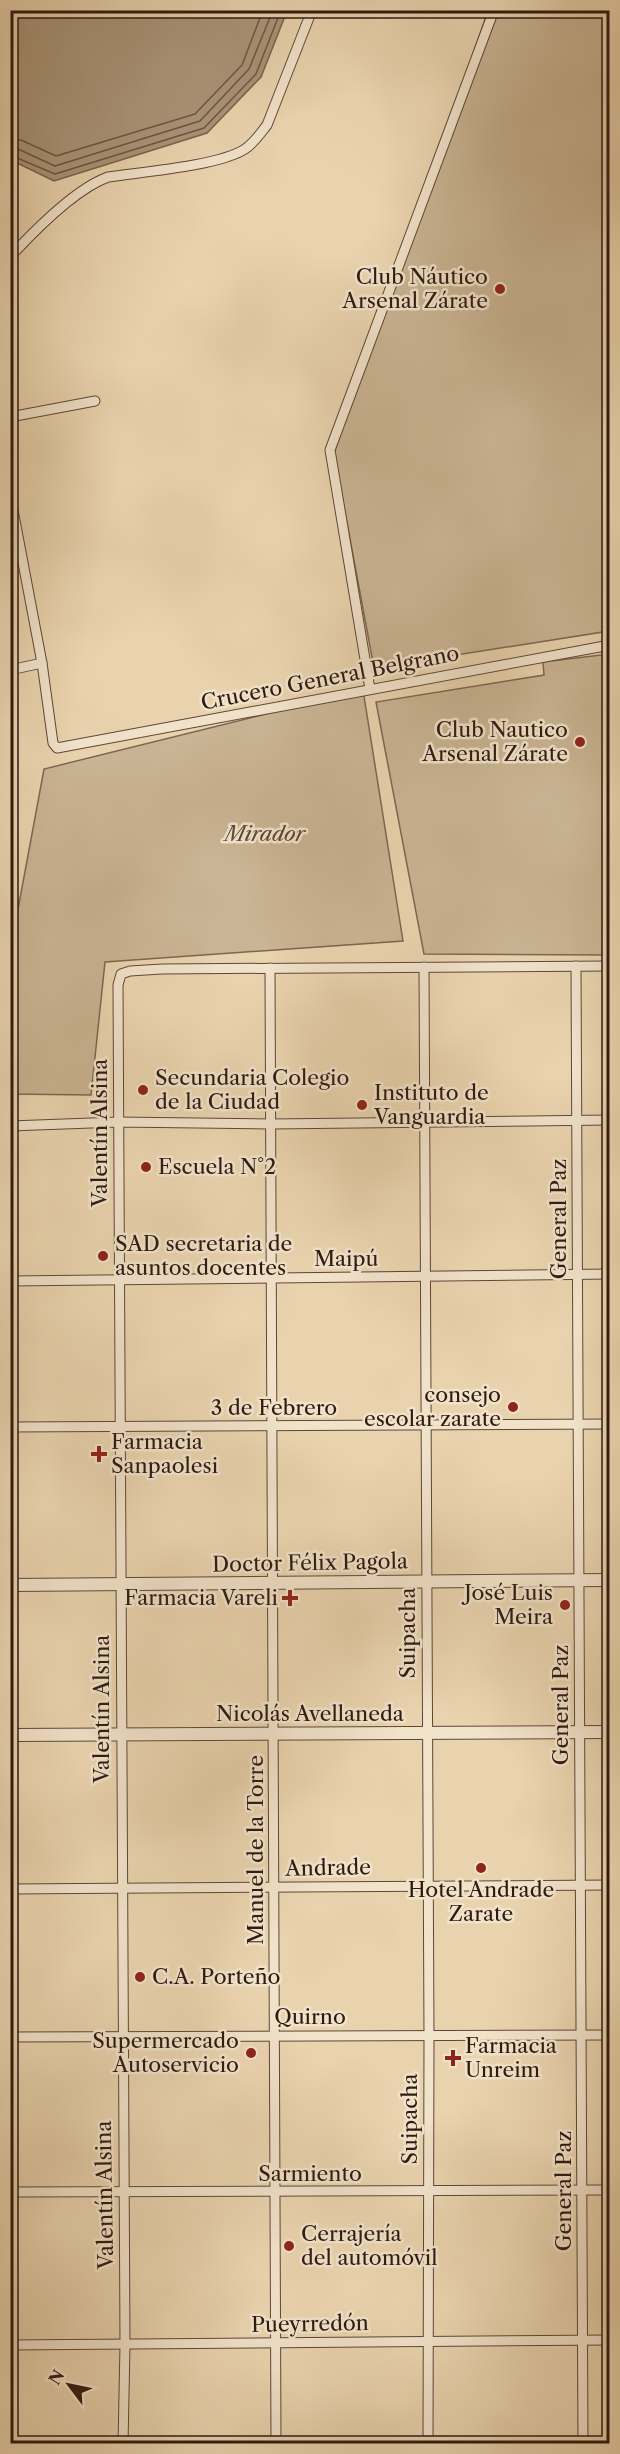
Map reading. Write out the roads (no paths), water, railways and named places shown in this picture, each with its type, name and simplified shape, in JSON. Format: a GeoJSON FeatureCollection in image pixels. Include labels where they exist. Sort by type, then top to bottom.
{"type":"FeatureCollection","features":[{"type":"Feature","properties":{"kind":"street"},"geometry":{"type":"LineString","coordinates":[[10,257],[85,188],[98,181],[108,177],[215,159],[245,149],[256,140],[267,125],[312,10]]}},
{"type":"Feature","properties":{"kind":"street"},"geometry":{"type":"LineString","coordinates":[[370,689],[330,462],[330,450],[494,10]]}},
{"type":"Feature","properties":{"kind":"street"},"geometry":{"type":"LineString","coordinates":[[10,417],[95,401]]}},
{"type":"Feature","properties":{"kind":"street"},"geometry":{"type":"LineString","coordinates":[[10,494],[42,663],[10,670]]}},
{"type":"Feature","properties":{"kind":"street","name":"Crucero General Belgrano"},"geometry":{"type":"LineString","coordinates":[[42,663],[53,743],[57,748],[609,645]]}},
{"type":"Feature","properties":{"kind":"street","name":"General Paz"},"geometry":{"type":"LineString","coordinates":[[576,966],[582,2444]]}},
{"type":"Feature","properties":{"kind":"street"},"geometry":{"type":"LineString","coordinates":[[270,968],[609,966]]}},
{"type":"Feature","properties":{"kind":"street","name":"Suipacha"},"geometry":{"type":"LineString","coordinates":[[424,967],[429,2036],[428,2444]]}},
{"type":"Feature","properties":{"kind":"street","name":"Valentín Alsina"},"geometry":{"type":"LineString","coordinates":[[123,2444],[125,2345],[121,2038],[118,985],[121,974],[130,971],[270,968]]}},
{"type":"Feature","properties":{"kind":"street","name":"Manuel de la Torre"},"geometry":{"type":"LineString","coordinates":[[270,968],[276,2444]]}},
{"type":"Feature","properties":{"kind":"street"},"geometry":{"type":"LineString","coordinates":[[10,1126],[118,1122],[271,1124],[609,1120]]}},
{"type":"Feature","properties":{"kind":"street","name":"Maipú"},"geometry":{"type":"LineString","coordinates":[[10,1281],[609,1274]]}},
{"type":"Feature","properties":{"kind":"street","name":"3 de Febrero"},"geometry":{"type":"LineString","coordinates":[[10,1427],[609,1424]]}},
{"type":"Feature","properties":{"kind":"street","name":"Doctor Félix Pagola"},"geometry":{"type":"LineString","coordinates":[[10,1585],[609,1580]]}},
{"type":"Feature","properties":{"kind":"street","name":"Nicolás Avellaneda"},"geometry":{"type":"LineString","coordinates":[[10,1735],[609,1732]]}},
{"type":"Feature","properties":{"kind":"street","name":"Andrade"},"geometry":{"type":"LineString","coordinates":[[10,1889],[609,1885]]}},
{"type":"Feature","properties":{"kind":"street","name":"Quirno"},"geometry":{"type":"LineString","coordinates":[[10,2037],[609,2034]]}},
{"type":"Feature","properties":{"kind":"street","name":"Sarmiento"},"geometry":{"type":"LineString","coordinates":[[10,2192],[609,2190]]}},
{"type":"Feature","properties":{"kind":"street","name":"Pueyrredón"},"geometry":{"type":"LineString","coordinates":[[10,2345],[609,2340]]}},
{"type":"Feature","properties":{"kind":"water"},"geometry":{"type":"Polygon","coordinates":[[[10,11],[287,11],[261,77],[207,133],[54,181],[11,160],[10,11]]]}},
{"type":"Feature","properties":{"kind":"place","name":"Club Náutico Arsenal Zárate"},"geometry":{"type":"Point","coordinates":[500,289]}},
{"type":"Feature","properties":{"kind":"place","name":"Club Nautico Arsenal Zárate"},"geometry":{"type":"Point","coordinates":[580,742]}},
{"type":"Feature","properties":{"kind":"place","name":"Secundaria Colegio de la Ciudad"},"geometry":{"type":"Point","coordinates":[143,1090]}},
{"type":"Feature","properties":{"kind":"place","name":"Instituto de Vanguardia"},"geometry":{"type":"Point","coordinates":[362,1105]}},
{"type":"Feature","properties":{"kind":"place","name":"Escuela N°2"},"geometry":{"type":"Point","coordinates":[146,1167]}},
{"type":"Feature","properties":{"kind":"place","name":"SAD secretaria de asuntos docentes"},"geometry":{"type":"Point","coordinates":[103,1256]}},
{"type":"Feature","properties":{"kind":"place","name":"consejo escolar zarate"},"geometry":{"type":"Point","coordinates":[513,1407]}},
{"type":"Feature","properties":{"kind":"place","name":"Farmacia Sanpaolesi"},"geometry":{"type":"Point","coordinates":[99,1454]}},
{"type":"Feature","properties":{"kind":"place","name":"Farmacia Vareli"},"geometry":{"type":"Point","coordinates":[290,1598]}},
{"type":"Feature","properties":{"kind":"place","name":"José Luis Meira"},"geometry":{"type":"Point","coordinates":[565,1605]}},
{"type":"Feature","properties":{"kind":"place","name":"Hotel Andrade Zarate"},"geometry":{"type":"Point","coordinates":[481,1868]}},
{"type":"Feature","properties":{"kind":"place","name":"C.A. Porteño"},"geometry":{"type":"Point","coordinates":[140,1977]}},
{"type":"Feature","properties":{"kind":"place","name":"Supermercado Autoservicio"},"geometry":{"type":"Point","coordinates":[251,2053]}},
{"type":"Feature","properties":{"kind":"place","name":"Farmacia Unreim"},"geometry":{"type":"Point","coordinates":[453,2058]}},
{"type":"Feature","properties":{"kind":"place","name":"Cerrajería del automóvil"},"geometry":{"type":"Point","coordinates":[289,2246]}},
{"type":"Feature","properties":{"kind":"park label","name":"Mirador"},"geometry":{"type":"Point","coordinates":[265,834]}}]}
